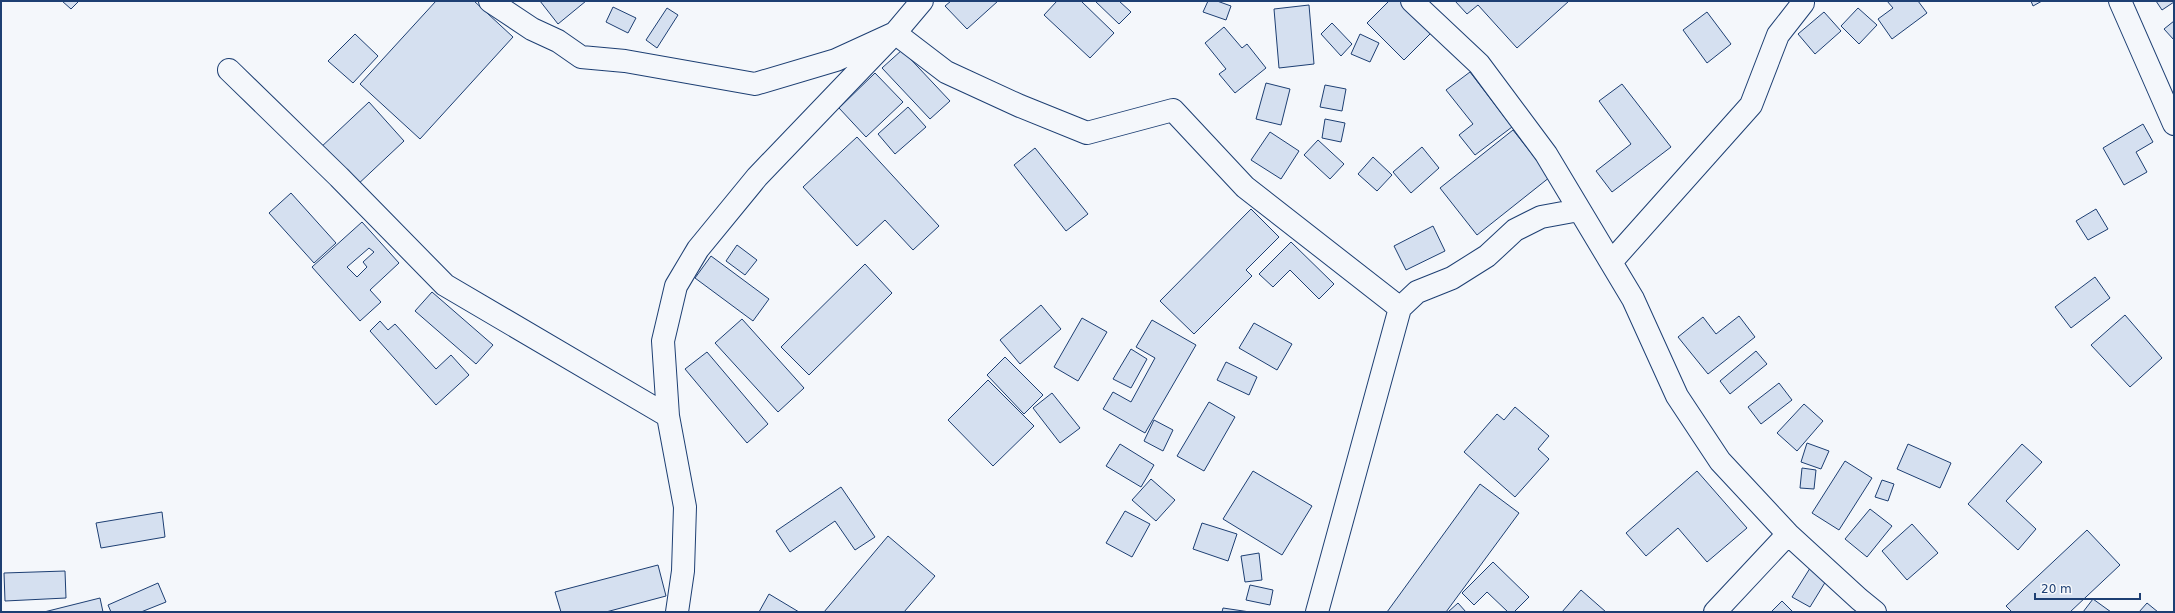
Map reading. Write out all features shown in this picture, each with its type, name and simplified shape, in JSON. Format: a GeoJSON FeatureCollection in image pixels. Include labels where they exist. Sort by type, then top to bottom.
{"type":"FeatureCollection","features":[{"type":"Feature","properties":{"kind":"street"},"geometry":{"type":"LineString","coordinates":[[490,1],[532,29],[558,41],[581,57],[625,61],[755,84],[836,60],[895,33]]}},
{"type":"Feature","properties":{"kind":"street"},"geometry":{"type":"LineString","coordinates":[[677,612],[683,571],[685,507],[668,416],[663,341],[676,286],[698,249],[757,177],[895,33],[922,1]]}},
{"type":"Feature","properties":{"kind":"street"},"geometry":{"type":"LineString","coordinates":[[1412,1],[1479,64],[1546,154],[1633,299],[1677,396],[1720,461],[1788,534],[1875,612]]}},
{"type":"Feature","properties":{"kind":"street"},"geometry":{"type":"LineString","coordinates":[[2120,1],[2174,124]]}},
{"type":"Feature","properties":{"kind":"street"},"geometry":{"type":"LineString","coordinates":[[1611,262],[1751,105],[1778,35],[1803,3]]}},
{"type":"Feature","properties":{"kind":"street"},"geometry":{"type":"LineString","coordinates":[[895,33],[946,72],[1020,106],[1087,133],[1173,110],[1245,187],[1400,308]]}},
{"type":"Feature","properties":{"kind":"street"},"geometry":{"type":"LineString","coordinates":[[229,70],[339,177],[445,285],[668,416]]}},
{"type":"Feature","properties":{"kind":"street"},"geometry":{"type":"LineString","coordinates":[[1316,612],[1400,308],[1416,292],[1452,278],[1487,256],[1515,230],[1541,217],[1579,210]]}},
{"type":"Feature","properties":{"kind":"street"},"geometry":{"type":"LineString","coordinates":[[1715,612],[1788,534]]}},
{"type":"Feature","properties":{"kind":"building"},"geometry":{"type":"Polygon","coordinates":[[[62,1],[79,1],[71,9],[62,1]]]}},
{"type":"Feature","properties":{"kind":"building"},"geometry":{"type":"Polygon","coordinates":[[[436,1],[474,1],[513,37],[420,139],[360,84],[436,1]]]}},
{"type":"Feature","properties":{"kind":"building"},"geometry":{"type":"Polygon","coordinates":[[[540,1],[586,1],[558,24],[540,1]]]}},
{"type":"Feature","properties":{"kind":"building"},"geometry":{"type":"Polygon","coordinates":[[[951,1],[998,1],[967,29],[945,6],[951,1]]]}},
{"type":"Feature","properties":{"kind":"building"},"geometry":{"type":"Polygon","coordinates":[[[1057,1],[1081,1],[1114,33],[1090,58],[1044,15],[1057,1]]]}},
{"type":"Feature","properties":{"kind":"building"},"geometry":{"type":"Polygon","coordinates":[[[1095,1],[1119,1],[1131,12],[1119,24],[1095,1]]]}},
{"type":"Feature","properties":{"kind":"building"},"geometry":{"type":"Polygon","coordinates":[[[1208,1],[1217,1],[1231,6],[1226,20],[1203,12],[1208,1]]]}},
{"type":"Feature","properties":{"kind":"building"},"geometry":{"type":"Polygon","coordinates":[[[1389,1],[1401,1],[1432,32],[1404,60],[1367,23],[1389,1]]]}},
{"type":"Feature","properties":{"kind":"building"},"geometry":{"type":"Polygon","coordinates":[[[1455,1],[1569,1],[1517,48],[1478,5],[1467,14],[1455,1]]]}},
{"type":"Feature","properties":{"kind":"building"},"geometry":{"type":"Polygon","coordinates":[[[1887,1],[1918,1],[1927,13],[1892,39],[1878,19],[1893,8],[1887,1]]]}},
{"type":"Feature","properties":{"kind":"building"},"geometry":{"type":"Polygon","coordinates":[[[2031,1],[2042,1],[2033,6],[2031,1]]]}},
{"type":"Feature","properties":{"kind":"building"},"geometry":{"type":"Polygon","coordinates":[[[2156,1],[2174,1],[2174,2],[2162,10],[2156,1]]]}},
{"type":"Feature","properties":{"kind":"building"},"geometry":{"type":"Polygon","coordinates":[[[1309,5],[1314,64],[1279,68],[1274,9],[1309,5]]]}},
{"type":"Feature","properties":{"kind":"building"},"geometry":{"type":"Polygon","coordinates":[[[613,7],[636,18],[628,33],[606,22],[613,7]]]}},
{"type":"Feature","properties":{"kind":"building"},"geometry":{"type":"Polygon","coordinates":[[[667,8],[678,15],[657,48],[646,40],[667,8]]]}},
{"type":"Feature","properties":{"kind":"building"},"geometry":{"type":"Polygon","coordinates":[[[1858,8],[1877,25],[1859,44],[1841,26],[1858,8]]]}},
{"type":"Feature","properties":{"kind":"building"},"geometry":{"type":"Polygon","coordinates":[[[1707,12],[1731,44],[1707,63],[1683,30],[1707,12]]]}},
{"type":"Feature","properties":{"kind":"building"},"geometry":{"type":"Polygon","coordinates":[[[1824,12],[1841,31],[1815,54],[1798,34],[1824,12]]]}},
{"type":"Feature","properties":{"kind":"building"},"geometry":{"type":"Polygon","coordinates":[[[2174,21],[2174,40],[2164,29],[2174,21]]]}},
{"type":"Feature","properties":{"kind":"building"},"geometry":{"type":"Polygon","coordinates":[[[1332,23],[1352,44],[1341,56],[1321,34],[1332,23]]]}},
{"type":"Feature","properties":{"kind":"building"},"geometry":{"type":"Polygon","coordinates":[[[1224,27],[1242,48],[1247,44],[1266,68],[1235,93],[1219,74],[1226,69],[1205,43],[1224,27]]]}},
{"type":"Feature","properties":{"kind":"building"},"geometry":{"type":"Polygon","coordinates":[[[355,34],[378,56],[353,83],[328,61],[355,34]]]}},
{"type":"Feature","properties":{"kind":"building"},"geometry":{"type":"Polygon","coordinates":[[[1360,34],[1379,43],[1370,62],[1351,54],[1360,34]]]}},
{"type":"Feature","properties":{"kind":"building"},"geometry":{"type":"Polygon","coordinates":[[[902,50],[950,101],[930,119],[882,68],[902,50]]]}},
{"type":"Feature","properties":{"kind":"building"},"geometry":{"type":"Polygon","coordinates":[[[1470,72],[1512,127],[1475,155],[1459,135],[1473,124],[1446,90],[1470,72]]]}},
{"type":"Feature","properties":{"kind":"building"},"geometry":{"type":"Polygon","coordinates":[[[875,73],[903,102],[866,137],[839,108],[875,73]]]}},
{"type":"Feature","properties":{"kind":"building"},"geometry":{"type":"Polygon","coordinates":[[[1266,83],[1290,89],[1281,125],[1256,119],[1266,83]]]}},
{"type":"Feature","properties":{"kind":"building"},"geometry":{"type":"Polygon","coordinates":[[[1622,84],[1671,147],[1612,192],[1596,171],[1631,144],[1599,101],[1622,84]]]}},
{"type":"Feature","properties":{"kind":"building"},"geometry":{"type":"Polygon","coordinates":[[[1325,85],[1346,89],[1342,111],[1320,107],[1325,85]]]}},
{"type":"Feature","properties":{"kind":"building"},"geometry":{"type":"Polygon","coordinates":[[[369,102],[404,141],[355,187],[319,149],[369,102]]]}},
{"type":"Feature","properties":{"kind":"building"},"geometry":{"type":"Polygon","coordinates":[[[908,107],[926,127],[895,154],[878,134],[908,107]]]}},
{"type":"Feature","properties":{"kind":"building"},"geometry":{"type":"Polygon","coordinates":[[[1325,119],[1345,123],[1341,142],[1322,138],[1325,119]]]}},
{"type":"Feature","properties":{"kind":"building"},"geometry":{"type":"Polygon","coordinates":[[[2143,124],[2153,142],[2136,152],[2147,172],[2124,185],[2103,148],[2143,124]]]}},
{"type":"Feature","properties":{"kind":"building"},"geometry":{"type":"Polygon","coordinates":[[[1513,130],[1550,177],[1477,235],[1440,188],[1513,130]]]}},
{"type":"Feature","properties":{"kind":"building"},"geometry":{"type":"Polygon","coordinates":[[[1270,132],[1299,151],[1281,179],[1251,160],[1270,132]]]}},
{"type":"Feature","properties":{"kind":"building"},"geometry":{"type":"Polygon","coordinates":[[[857,137],[939,226],[913,250],[885,220],[857,246],[803,187],[857,137]]]}},
{"type":"Feature","properties":{"kind":"building"},"geometry":{"type":"Polygon","coordinates":[[[1318,140],[1344,164],[1330,179],[1304,155],[1318,140]]]}},
{"type":"Feature","properties":{"kind":"building"},"geometry":{"type":"Polygon","coordinates":[[[1422,147],[1439,168],[1411,193],[1393,172],[1422,147]]]}},
{"type":"Feature","properties":{"kind":"building"},"geometry":{"type":"Polygon","coordinates":[[[1035,148],[1088,214],[1066,231],[1014,165],[1035,148]]]}},
{"type":"Feature","properties":{"kind":"building"},"geometry":{"type":"Polygon","coordinates":[[[1373,157],[1392,175],[1377,191],[1358,174],[1373,157]]]}},
{"type":"Feature","properties":{"kind":"building"},"geometry":{"type":"Polygon","coordinates":[[[291,193],[336,243],[314,263],[269,213],[291,193]]]}},
{"type":"Feature","properties":{"kind":"building"},"geometry":{"type":"Polygon","coordinates":[[[1251,209],[1279,237],[1246,270],[1252,276],[1194,334],[1160,301],[1251,209]]]}},
{"type":"Feature","properties":{"kind":"building"},"geometry":{"type":"Polygon","coordinates":[[[2096,209],[2108,229],[2088,240],[2076,221],[2096,209]]]}},
{"type":"Feature","properties":{"kind":"building"},"geometry":{"type":"Polygon","coordinates":[[[362,222],[399,263],[370,290],[381,302],[360,321],[312,267],[362,222]],[[369,248],[347,267],[357,277],[367,267],[363,262],[374,252],[369,248]]]}},
{"type":"Feature","properties":{"kind":"building"},"geometry":{"type":"Polygon","coordinates":[[[1433,226],[1445,251],[1406,270],[1394,246],[1433,226]]]}},
{"type":"Feature","properties":{"kind":"building"},"geometry":{"type":"Polygon","coordinates":[[[1291,242],[1334,284],[1319,299],[1290,270],[1273,287],[1259,274],[1291,242]]]}},
{"type":"Feature","properties":{"kind":"building"},"geometry":{"type":"Polygon","coordinates":[[[737,245],[757,260],[745,275],[726,261],[737,245]]]}},
{"type":"Feature","properties":{"kind":"building"},"geometry":{"type":"Polygon","coordinates":[[[711,256],[769,299],[753,321],[695,278],[711,256]]]}},
{"type":"Feature","properties":{"kind":"building"},"geometry":{"type":"Polygon","coordinates":[[[865,264],[892,293],[809,375],[781,347],[865,264]]]}},
{"type":"Feature","properties":{"kind":"building"},"geometry":{"type":"Polygon","coordinates":[[[2095,277],[2110,298],[2071,328],[2055,307],[2095,277]]]}},
{"type":"Feature","properties":{"kind":"building"},"geometry":{"type":"Polygon","coordinates":[[[432,292],[493,345],[476,364],[415,311],[432,292]]]}},
{"type":"Feature","properties":{"kind":"building"},"geometry":{"type":"Polygon","coordinates":[[[1041,305],[1061,329],[1020,364],[1000,340],[1041,305]]]}},
{"type":"Feature","properties":{"kind":"building"},"geometry":{"type":"Polygon","coordinates":[[[2125,315],[2162,358],[2130,387],[2091,345],[2125,315]]]}},
{"type":"Feature","properties":{"kind":"building"},"geometry":{"type":"Polygon","coordinates":[[[1739,316],[1755,337],[1708,374],[1678,337],[1703,317],[1716,334],[1739,316]]]}},
{"type":"Feature","properties":{"kind":"building"},"geometry":{"type":"Polygon","coordinates":[[[1082,318],[1107,332],[1078,381],[1054,367],[1082,318]]]}},
{"type":"Feature","properties":{"kind":"building"},"geometry":{"type":"Polygon","coordinates":[[[742,319],[804,388],[778,412],[715,343],[742,319]]]}},
{"type":"Feature","properties":{"kind":"building"},"geometry":{"type":"Polygon","coordinates":[[[1152,320],[1196,345],[1145,433],[1103,409],[1113,392],[1131,402],[1155,358],[1136,347],[1152,320]]]}},
{"type":"Feature","properties":{"kind":"building"},"geometry":{"type":"Polygon","coordinates":[[[380,321],[388,330],[395,324],[436,369],[451,355],[469,375],[436,405],[370,331],[380,321]]]}},
{"type":"Feature","properties":{"kind":"building"},"geometry":{"type":"Polygon","coordinates":[[[1254,323],[1292,344],[1277,370],[1239,348],[1254,323]]]}},
{"type":"Feature","properties":{"kind":"building"},"geometry":{"type":"Polygon","coordinates":[[[1131,349],[1147,359],[1131,388],[1113,379],[1131,349]]]}},
{"type":"Feature","properties":{"kind":"building"},"geometry":{"type":"Polygon","coordinates":[[[1756,351],[1767,364],[1730,394],[1720,381],[1756,351]]]}},
{"type":"Feature","properties":{"kind":"building"},"geometry":{"type":"Polygon","coordinates":[[[707,352],[768,424],[747,443],[685,369],[707,352]]]}},
{"type":"Feature","properties":{"kind":"building"},"geometry":{"type":"Polygon","coordinates":[[[1005,357],[1043,395],[1024,414],[987,375],[1005,357]]]}},
{"type":"Feature","properties":{"kind":"building"},"geometry":{"type":"Polygon","coordinates":[[[1226,362],[1257,377],[1249,395],[1217,380],[1226,362]]]}},
{"type":"Feature","properties":{"kind":"building"},"geometry":{"type":"Polygon","coordinates":[[[988,380],[1034,426],[993,466],[948,420],[988,380]]]}},
{"type":"Feature","properties":{"kind":"building"},"geometry":{"type":"Polygon","coordinates":[[[1779,383],[1792,400],[1761,424],[1748,407],[1779,383]]]}},
{"type":"Feature","properties":{"kind":"building"},"geometry":{"type":"Polygon","coordinates":[[[1052,393],[1080,428],[1060,443],[1033,408],[1052,393]]]}},
{"type":"Feature","properties":{"kind":"building"},"geometry":{"type":"Polygon","coordinates":[[[1209,402],[1235,417],[1204,471],[1177,456],[1209,402]]]}},
{"type":"Feature","properties":{"kind":"building"},"geometry":{"type":"Polygon","coordinates":[[[1804,404],[1823,421],[1797,451],[1777,433],[1804,404]]]}},
{"type":"Feature","properties":{"kind":"building"},"geometry":{"type":"Polygon","coordinates":[[[1515,407],[1549,436],[1538,449],[1549,459],[1515,497],[1464,452],[1497,414],[1504,420],[1515,407]]]}},
{"type":"Feature","properties":{"kind":"building"},"geometry":{"type":"Polygon","coordinates":[[[1154,420],[1173,430],[1163,451],[1144,441],[1154,420]]]}},
{"type":"Feature","properties":{"kind":"building"},"geometry":{"type":"Polygon","coordinates":[[[1807,443],[1829,451],[1821,469],[1801,462],[1807,443]]]}},
{"type":"Feature","properties":{"kind":"building"},"geometry":{"type":"Polygon","coordinates":[[[1120,444],[1154,465],[1141,487],[1106,466],[1120,444]]]}},
{"type":"Feature","properties":{"kind":"building"},"geometry":{"type":"Polygon","coordinates":[[[1908,444],[1951,463],[1940,488],[1897,469],[1908,444]]]}},
{"type":"Feature","properties":{"kind":"building"},"geometry":{"type":"Polygon","coordinates":[[[2022,444],[2042,462],[2006,501],[2036,529],[2018,550],[1968,504],[2022,444]]]}},
{"type":"Feature","properties":{"kind":"building"},"geometry":{"type":"Polygon","coordinates":[[[1845,461],[1872,478],[1839,530],[1812,513],[1845,461]]]}},
{"type":"Feature","properties":{"kind":"building"},"geometry":{"type":"Polygon","coordinates":[[[1802,468],[1816,470],[1814,489],[1800,488],[1802,468]]]}},
{"type":"Feature","properties":{"kind":"building"},"geometry":{"type":"Polygon","coordinates":[[[1253,471],[1312,506],[1282,555],[1223,519],[1253,471]]]}},
{"type":"Feature","properties":{"kind":"building"},"geometry":{"type":"Polygon","coordinates":[[[1697,471],[1747,528],[1707,562],[1678,528],[1646,556],[1626,533],[1697,471]]]}},
{"type":"Feature","properties":{"kind":"building"},"geometry":{"type":"Polygon","coordinates":[[[1151,479],[1175,500],[1156,521],[1132,500],[1151,479]]]}},
{"type":"Feature","properties":{"kind":"building"},"geometry":{"type":"Polygon","coordinates":[[[1882,480],[1894,484],[1888,501],[1875,497],[1882,480]]]}},
{"type":"Feature","properties":{"kind":"building"},"geometry":{"type":"Polygon","coordinates":[[[1480,484],[1519,513],[1446,612],[1387,612],[1480,484]]]}},
{"type":"Feature","properties":{"kind":"building"},"geometry":{"type":"Polygon","coordinates":[[[841,487],[875,537],[855,550],[835,521],[790,552],[776,531],[841,487]]]}},
{"type":"Feature","properties":{"kind":"building"},"geometry":{"type":"Polygon","coordinates":[[[1870,509],[1892,526],[1867,557],[1845,539],[1870,509]]]}},
{"type":"Feature","properties":{"kind":"building"},"geometry":{"type":"Polygon","coordinates":[[[1125,511],[1150,524],[1132,557],[1106,543],[1125,511]]]}},
{"type":"Feature","properties":{"kind":"building"},"geometry":{"type":"Polygon","coordinates":[[[162,512],[165,537],[101,548],[96,523],[162,512]]]}},
{"type":"Feature","properties":{"kind":"building"},"geometry":{"type":"Polygon","coordinates":[[[1202,523],[1237,534],[1228,561],[1193,549],[1202,523]]]}},
{"type":"Feature","properties":{"kind":"building"},"geometry":{"type":"Polygon","coordinates":[[[1912,524],[1938,553],[1907,580],[1882,551],[1912,524]]]}},
{"type":"Feature","properties":{"kind":"building"},"geometry":{"type":"Polygon","coordinates":[[[2087,530],[2120,565],[2070,612],[2012,612],[2006,606],[2087,530]]]}},
{"type":"Feature","properties":{"kind":"building"},"geometry":{"type":"Polygon","coordinates":[[[888,536],[935,576],[904,612],[824,612],[888,536]]]}},
{"type":"Feature","properties":{"kind":"building"},"geometry":{"type":"Polygon","coordinates":[[[1259,553],[1262,580],[1245,582],[1241,556],[1259,553]]]}},
{"type":"Feature","properties":{"kind":"building"},"geometry":{"type":"Polygon","coordinates":[[[1493,562],[1529,597],[1514,612],[1508,612],[1487,592],[1474,605],[1462,593],[1493,562]]]}},
{"type":"Feature","properties":{"kind":"building"},"geometry":{"type":"Polygon","coordinates":[[[658,565],[666,596],[606,612],[561,612],[555,592],[658,565]]]}},
{"type":"Feature","properties":{"kind":"building"},"geometry":{"type":"Polygon","coordinates":[[[1812,565],[1829,576],[1810,607],[1792,597],[1812,565]]]}},
{"type":"Feature","properties":{"kind":"building"},"geometry":{"type":"Polygon","coordinates":[[[65,571],[66,598],[5,601],[4,573],[65,571]]]}},
{"type":"Feature","properties":{"kind":"building"},"geometry":{"type":"Polygon","coordinates":[[[158,583],[166,602],[141,612],[111,612],[108,605],[158,583]]]}},
{"type":"Feature","properties":{"kind":"building"},"geometry":{"type":"Polygon","coordinates":[[[1250,585],[1273,590],[1270,605],[1246,600],[1250,585]]]}},
{"type":"Feature","properties":{"kind":"building"},"geometry":{"type":"Polygon","coordinates":[[[1581,590],[1606,612],[1562,612],[1581,590]]]}},
{"type":"Feature","properties":{"kind":"building"},"geometry":{"type":"Polygon","coordinates":[[[769,594],[799,612],[759,612],[769,594]]]}},
{"type":"Feature","properties":{"kind":"building"},"geometry":{"type":"Polygon","coordinates":[[[100,598],[103,612],[44,612],[100,598]]]}},
{"type":"Feature","properties":{"kind":"building"},"geometry":{"type":"Polygon","coordinates":[[[2093,599],[2111,612],[2083,612],[2093,599]]]}},
{"type":"Feature","properties":{"kind":"building"},"geometry":{"type":"Polygon","coordinates":[[[1782,601],[1793,612],[1771,612],[1782,601]]]}},
{"type":"Feature","properties":{"kind":"building"},"geometry":{"type":"Polygon","coordinates":[[[1458,603],[1466,612],[1448,612],[1458,603]]]}},
{"type":"Feature","properties":{"kind":"building"},"geometry":{"type":"Polygon","coordinates":[[[2147,603],[2158,612],[2139,612],[2147,603]]]}},
{"type":"Feature","properties":{"kind":"building"},"geometry":{"type":"Polygon","coordinates":[[[1223,608],[1250,612],[1222,612],[1223,608]]]}}]}
